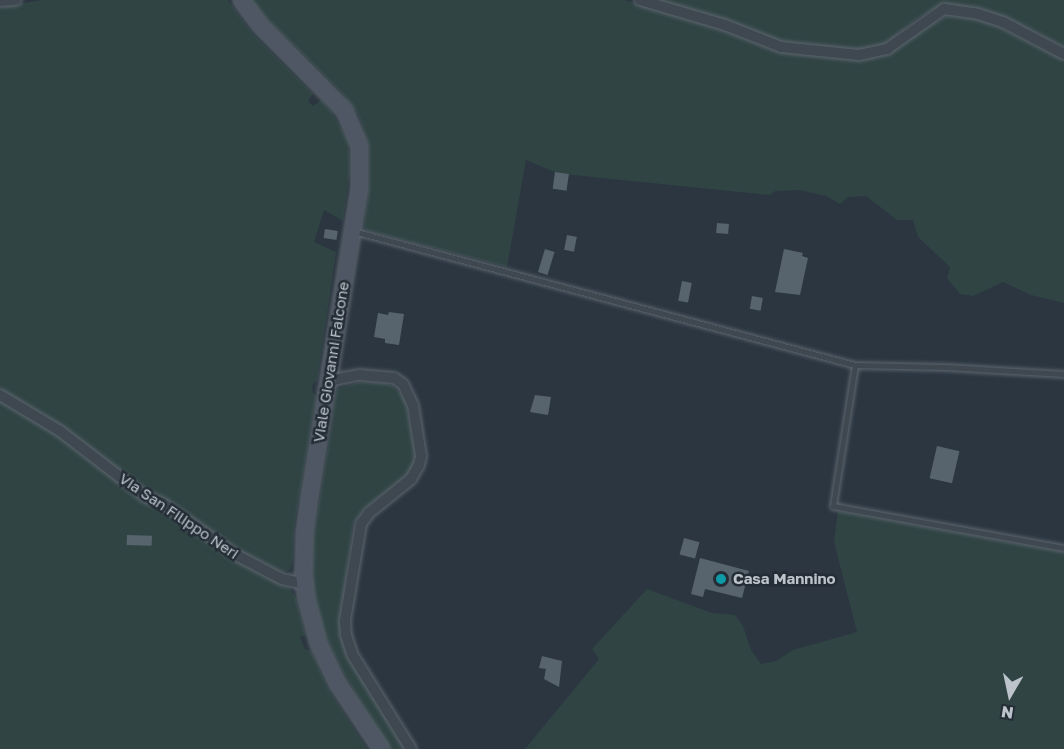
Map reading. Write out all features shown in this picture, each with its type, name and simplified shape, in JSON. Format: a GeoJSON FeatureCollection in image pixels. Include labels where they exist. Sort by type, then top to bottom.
{"type":"FeatureCollection","features":[{"type":"Feature","properties":{"kind":"street"},"geometry":{"type":"LineString","coordinates":[[0,1],[16,0]]}},
{"type":"Feature","properties":{"kind":"street","name":"Viale Giovanni Falcone"},"geometry":{"type":"LineString","coordinates":[[240,0],[259,24],[331,95],[357,135],[361,158],[359,188],[304,533],[304,584],[318,642],[337,683],[381,749]]}},
{"type":"Feature","properties":{"kind":"street"},"geometry":{"type":"LineString","coordinates":[[640,0],[725,25],[781,47],[859,56],[887,49],[944,9],[978,14],[1004,22],[1064,54]]}},
{"type":"Feature","properties":{"kind":"street"},"geometry":{"type":"LineString","coordinates":[[327,381],[360,375],[394,378],[403,384],[413,405],[421,456],[419,465],[411,478],[369,513],[361,524],[345,621],[346,635],[357,662],[411,749]]}},
{"type":"Feature","properties":{"kind":"street","name":"Via San Filippo Neri"},"geometry":{"type":"LineString","coordinates":[[0,395],[60,431],[146,497],[172,509],[236,555],[282,579],[304,584]]}},
{"type":"Feature","properties":{"kind":"lane"},"geometry":{"type":"LineString","coordinates":[[352,231],[855,365],[946,366],[1064,374]]}},
{"type":"Feature","properties":{"kind":"lane"},"geometry":{"type":"LineString","coordinates":[[855,365],[833,506],[1064,548]]}},
{"type":"Feature","properties":{"kind":"green space"},"geometry":{"type":"Polygon","coordinates":[[[42,0],[228,0],[251,32],[313,94],[308,101],[313,106],[321,100],[332,112],[349,142],[350,170],[343,221],[324,210],[314,242],[336,252],[317,381],[313,384],[312,391],[316,396],[294,528],[293,560],[290,569],[284,572],[275,571],[259,560],[253,570],[289,588],[295,596],[306,635],[300,637],[305,649],[311,650],[329,690],[367,749],[0,749],[0,7],[42,0]]]}},
{"type":"Feature","properties":{"kind":"green space"},"geometry":{"type":"Polygon","coordinates":[[[251,0],[625,0],[712,26],[781,51],[867,59],[891,50],[926,25],[952,14],[986,20],[1064,60],[1064,303],[1031,295],[1003,282],[973,296],[960,294],[947,278],[950,267],[918,237],[913,220],[897,220],[866,196],[848,197],[840,204],[826,196],[799,190],[775,191],[770,195],[573,175],[555,172],[526,160],[507,267],[367,231],[364,226],[369,185],[369,146],[358,114],[341,92],[265,17],[251,0]]]}},
{"type":"Feature","properties":{"kind":"green space"},"geometry":{"type":"Polygon","coordinates":[[[653,0],[1064,0],[1064,47],[1008,19],[982,10],[950,5],[939,6],[919,17],[884,45],[856,52],[784,44],[653,0]]]}},
{"type":"Feature","properties":{"kind":"green space"},"geometry":{"type":"Polygon","coordinates":[[[360,382],[385,383],[394,387],[405,399],[416,456],[410,472],[363,510],[353,524],[340,620],[344,646],[351,662],[406,749],[390,749],[345,676],[325,635],[313,590],[313,540],[337,389],[360,382]]]}},
{"type":"Feature","properties":{"kind":"green space"},"geometry":{"type":"Polygon","coordinates":[[[838,511],[1064,552],[1064,749],[525,749],[599,659],[592,649],[647,589],[712,613],[735,615],[743,626],[751,650],[761,664],[776,661],[793,650],[857,632],[834,542],[838,511]]]}},
{"type":"Feature","properties":{"kind":"building"},"geometry":{"type":"Polygon","coordinates":[[[555,172],[569,174],[566,191],[553,189],[555,172]]]}},
{"type":"Feature","properties":{"kind":"building"},"geometry":{"type":"Polygon","coordinates":[[[717,223],[729,224],[728,234],[716,233],[717,223]]]}},
{"type":"Feature","properties":{"kind":"building"},"geometry":{"type":"Polygon","coordinates":[[[325,229],[338,231],[336,240],[324,238],[325,229]]]}},
{"type":"Feature","properties":{"kind":"building"},"geometry":{"type":"Polygon","coordinates":[[[567,235],[577,237],[574,252],[564,250],[567,235]]]}},
{"type":"Feature","properties":{"kind":"building"},"geometry":{"type":"Polygon","coordinates":[[[545,249],[555,252],[548,275],[538,272],[545,249]]]}},
{"type":"Feature","properties":{"kind":"building"},"geometry":{"type":"Polygon","coordinates":[[[784,249],[803,253],[802,256],[808,258],[800,295],[775,292],[784,249]]]}},
{"type":"Feature","properties":{"kind":"building"},"geometry":{"type":"Polygon","coordinates":[[[682,281],[692,283],[688,303],[678,301],[682,281]]]}},
{"type":"Feature","properties":{"kind":"building"},"geometry":{"type":"Polygon","coordinates":[[[752,296],[763,298],[761,311],[750,309],[752,296]]]}},
{"type":"Feature","properties":{"kind":"building"},"geometry":{"type":"Polygon","coordinates":[[[389,312],[404,314],[399,345],[385,343],[385,339],[374,337],[378,313],[388,315],[389,312]]]}},
{"type":"Feature","properties":{"kind":"building"},"geometry":{"type":"Polygon","coordinates":[[[535,395],[551,397],[548,415],[530,412],[535,395]]]}},
{"type":"Feature","properties":{"kind":"building"},"geometry":{"type":"Polygon","coordinates":[[[937,446],[959,451],[952,483],[930,478],[937,446]]]}},
{"type":"Feature","properties":{"kind":"building"},"geometry":{"type":"Polygon","coordinates":[[[127,535],[152,536],[152,546],[127,545],[127,535]]]}},
{"type":"Feature","properties":{"kind":"building"},"geometry":{"type":"Polygon","coordinates":[[[684,538],[699,542],[695,559],[680,554],[684,538]]]}},
{"type":"Feature","properties":{"kind":"building","name":"Casa Mannino"},"geometry":{"type":"Polygon","coordinates":[[[700,558],[749,571],[742,598],[705,589],[703,597],[691,594],[700,558]]]}},
{"type":"Feature","properties":{"kind":"building"},"geometry":{"type":"Polygon","coordinates":[[[542,656],[562,661],[559,687],[544,679],[546,669],[539,668],[542,656]]]}},
{"type":"Feature","properties":{"kind":"place","name":"Casa Mannino"},"geometry":{"type":"Point","coordinates":[721,579]}}]}
